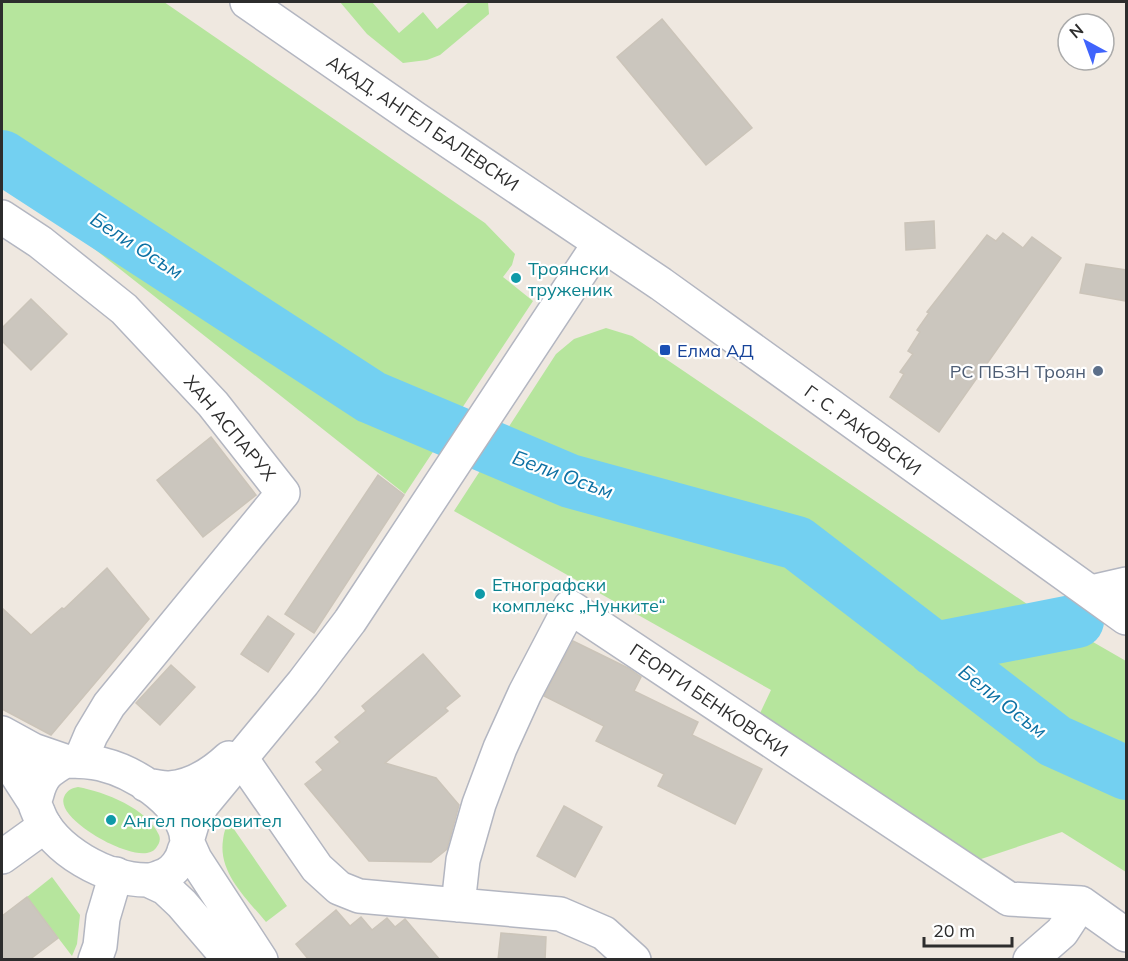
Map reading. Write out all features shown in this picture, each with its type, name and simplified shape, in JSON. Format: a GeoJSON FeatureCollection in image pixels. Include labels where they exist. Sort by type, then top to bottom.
{"type":"FeatureCollection","features":[{"type":"Feature","properties":{"kind":"street","name":"АКАД. АНГЕЛ БАЛЕВСКИ"},"geometry":{"type":"LineString","coordinates":[[247,2],[599,244]]}},
{"type":"Feature","properties":{"kind":"street","name":"ХАН АСПАРУХ"},"geometry":{"type":"LineString","coordinates":[[2,217],[40,242],[133,317],[213,404],[283,493],[109,705],[72,761]]}},
{"type":"Feature","properties":{"kind":"street"},"geometry":{"type":"LineString","coordinates":[[150,881],[169,874],[182,859],[193,821],[203,804],[303,683],[350,621],[599,244]]}},
{"type":"Feature","properties":{"kind":"street","name":"Г. С. РАКОВСКИ"},"geometry":{"type":"LineString","coordinates":[[599,244],[711,320],[1126,618]]}},
{"type":"Feature","properties":{"kind":"street"},"geometry":{"type":"LineString","coordinates":[[1091,592],[1126,584]]}},
{"type":"Feature","properties":{"kind":"street","name":"ГЕОРГИ БЕНКОВСКИ"},"geometry":{"type":"LineString","coordinates":[[458,905],[463,860],[479,804],[500,748],[525,693],[570,607],[1009,899],[1081,903]]}},
{"type":"Feature","properties":{"kind":"street"},"geometry":{"type":"LineString","coordinates":[[146,785],[168,788],[184,786],[202,778],[225,762],[277,715]]}},
{"type":"Feature","properties":{"kind":"street"},"geometry":{"type":"LineString","coordinates":[[2,733],[33,750],[72,761],[101,764],[121,771],[146,785],[170,805],[183,823],[195,859],[261,960]]}},
{"type":"Feature","properties":{"kind":"street"},"geometry":{"type":"LineString","coordinates":[[241,758],[317,868],[339,888],[358,896],[560,914],[604,933],[634,960]]}},
{"type":"Feature","properties":{"kind":"street"},"geometry":{"type":"LineString","coordinates":[[2,759],[15,772],[56,840],[89,864],[116,874],[150,881],[165,888],[182,904],[230,960]]}},
{"type":"Feature","properties":{"kind":"street"},"geometry":{"type":"LineString","coordinates":[[2,857],[40,814],[40,782],[51,769],[72,761]]}},
{"type":"Feature","properties":{"kind":"street"},"geometry":{"type":"LineString","coordinates":[[95,960],[100,946],[103,918],[116,874]]}},
{"type":"Feature","properties":{"kind":"street"},"geometry":{"type":"LineString","coordinates":[[1030,960],[1062,932],[1081,903],[1126,935]]}},
{"type":"Feature","properties":{"kind":"green space"},"geometry":{"type":"Polygon","coordinates":[[[2,2],[164,2],[485,223],[515,254],[512,265],[503,277],[533,301],[405,494],[2,176],[2,2]]]}},
{"type":"Feature","properties":{"kind":"green space"},"geometry":{"type":"Polygon","coordinates":[[[340,2],[372,2],[399,33],[423,12],[437,29],[469,2],[488,2],[489,14],[440,55],[427,60],[403,63],[367,34],[340,2]]]}},
{"type":"Feature","properties":{"kind":"green space"},"geometry":{"type":"Polygon","coordinates":[[[606,328],[632,336],[1027,604],[1126,661],[1126,872],[1062,832],[960,866],[754,726],[771,690],[454,511],[556,354],[574,339],[606,328]]]}},
{"type":"Feature","properties":{"kind":"green space"},"geometry":{"type":"Polygon","coordinates":[[[78,787],[112,797],[135,809],[153,825],[159,835],[160,839],[156,848],[147,853],[129,851],[107,842],[81,826],[73,819],[64,804],[64,797],[67,793],[78,787]]]}},
{"type":"Feature","properties":{"kind":"green space"},"geometry":{"type":"Polygon","coordinates":[[[229,822],[287,906],[266,922],[243,895],[225,864],[223,840],[229,822]]]}},
{"type":"Feature","properties":{"kind":"green space"},"geometry":{"type":"Polygon","coordinates":[[[52,877],[80,915],[77,944],[72,956],[27,897],[52,877]]]}},
{"type":"Feature","properties":{"kind":"building"},"geometry":{"type":"Polygon","coordinates":[[[662,19],[752,128],[706,165],[617,57],[662,19]]]}},
{"type":"Feature","properties":{"kind":"building"},"geometry":{"type":"Polygon","coordinates":[[[934,221],[935,248],[906,250],[905,223],[934,221]]]}},
{"type":"Feature","properties":{"kind":"building"},"geometry":{"type":"Polygon","coordinates":[[[1003,233],[1023,248],[1032,237],[1061,258],[939,432],[890,397],[904,374],[900,372],[913,354],[908,351],[920,332],[917,330],[929,313],[927,312],[987,235],[996,241],[1003,233]]]}},
{"type":"Feature","properties":{"kind":"building"},"geometry":{"type":"Polygon","coordinates":[[[1086,264],[1126,270],[1126,301],[1080,293],[1086,264]]]}},
{"type":"Feature","properties":{"kind":"building"},"geometry":{"type":"Polygon","coordinates":[[[31,299],[67,334],[31,370],[2,341],[2,328],[31,299]]]}},
{"type":"Feature","properties":{"kind":"building"},"geometry":{"type":"Polygon","coordinates":[[[211,437],[256,495],[203,537],[157,480],[211,437]]]}},
{"type":"Feature","properties":{"kind":"building"},"geometry":{"type":"Polygon","coordinates":[[[378,475],[404,495],[314,633],[285,614],[378,475]]]}},
{"type":"Feature","properties":{"kind":"building"},"geometry":{"type":"Polygon","coordinates":[[[107,568],[149,619],[51,735],[2,709],[2,608],[31,635],[62,608],[64,609],[107,568]]]}},
{"type":"Feature","properties":{"kind":"building"},"geometry":{"type":"Polygon","coordinates":[[[268,616],[294,634],[268,672],[241,654],[268,616]]]}},
{"type":"Feature","properties":{"kind":"building"},"geometry":{"type":"Polygon","coordinates":[[[573,641],[628,668],[641,677],[634,691],[698,722],[692,735],[762,769],[735,824],[658,786],[664,774],[596,741],[604,726],[544,696],[573,641]]]}},
{"type":"Feature","properties":{"kind":"building"},"geometry":{"type":"Polygon","coordinates":[[[423,654],[460,696],[445,708],[448,711],[385,763],[436,778],[459,805],[447,849],[431,862],[369,861],[305,784],[323,770],[316,762],[340,742],[335,737],[366,711],[362,706],[423,654]]]}},
{"type":"Feature","properties":{"kind":"building"},"geometry":{"type":"Polygon","coordinates":[[[171,665],[195,687],[160,725],[136,703],[171,665]]]}},
{"type":"Feature","properties":{"kind":"building"},"geometry":{"type":"Polygon","coordinates":[[[564,806],[602,827],[575,877],[537,856],[564,806]]]}},
{"type":"Feature","properties":{"kind":"building"},"geometry":{"type":"Polygon","coordinates":[[[27,897],[58,938],[29,960],[2,960],[2,916],[27,897]]]}},
{"type":"Feature","properties":{"kind":"building"},"geometry":{"type":"Polygon","coordinates":[[[336,910],[350,926],[361,917],[372,930],[387,918],[395,927],[405,919],[440,960],[309,960],[296,944],[336,910]]]}},
{"type":"Feature","properties":{"kind":"building"},"geometry":{"type":"Polygon","coordinates":[[[501,933],[546,937],[545,960],[498,960],[501,933]]]}},
{"type":"Feature","properties":{"kind":"waterway","name":"Бели Осъм"},"geometry":{"type":"LineString","coordinates":[[2,157],[371,397],[570,481],[797,543],[1055,741],[1126,773]]}},
{"type":"Feature","properties":{"kind":"waterway"},"geometry":{"type":"LineString","coordinates":[[934,649],[1077,621]]}},
{"type":"Feature","properties":{"kind":"place","name":"Троянски труженик"},"geometry":{"type":"Point","coordinates":[516,278]}},
{"type":"Feature","properties":{"kind":"place","name":"Елма АД"},"geometry":{"type":"Point","coordinates":[665,350]}},
{"type":"Feature","properties":{"kind":"place","name":"РС ПБЗН Троян"},"geometry":{"type":"Point","coordinates":[1098,371]}},
{"type":"Feature","properties":{"kind":"place","name":"Етнографски комплекс „Нунките“"},"geometry":{"type":"Point","coordinates":[480,594]}},
{"type":"Feature","properties":{"kind":"place","name":"Ангел покровител"},"geometry":{"type":"Point","coordinates":[111,820]}}]}
